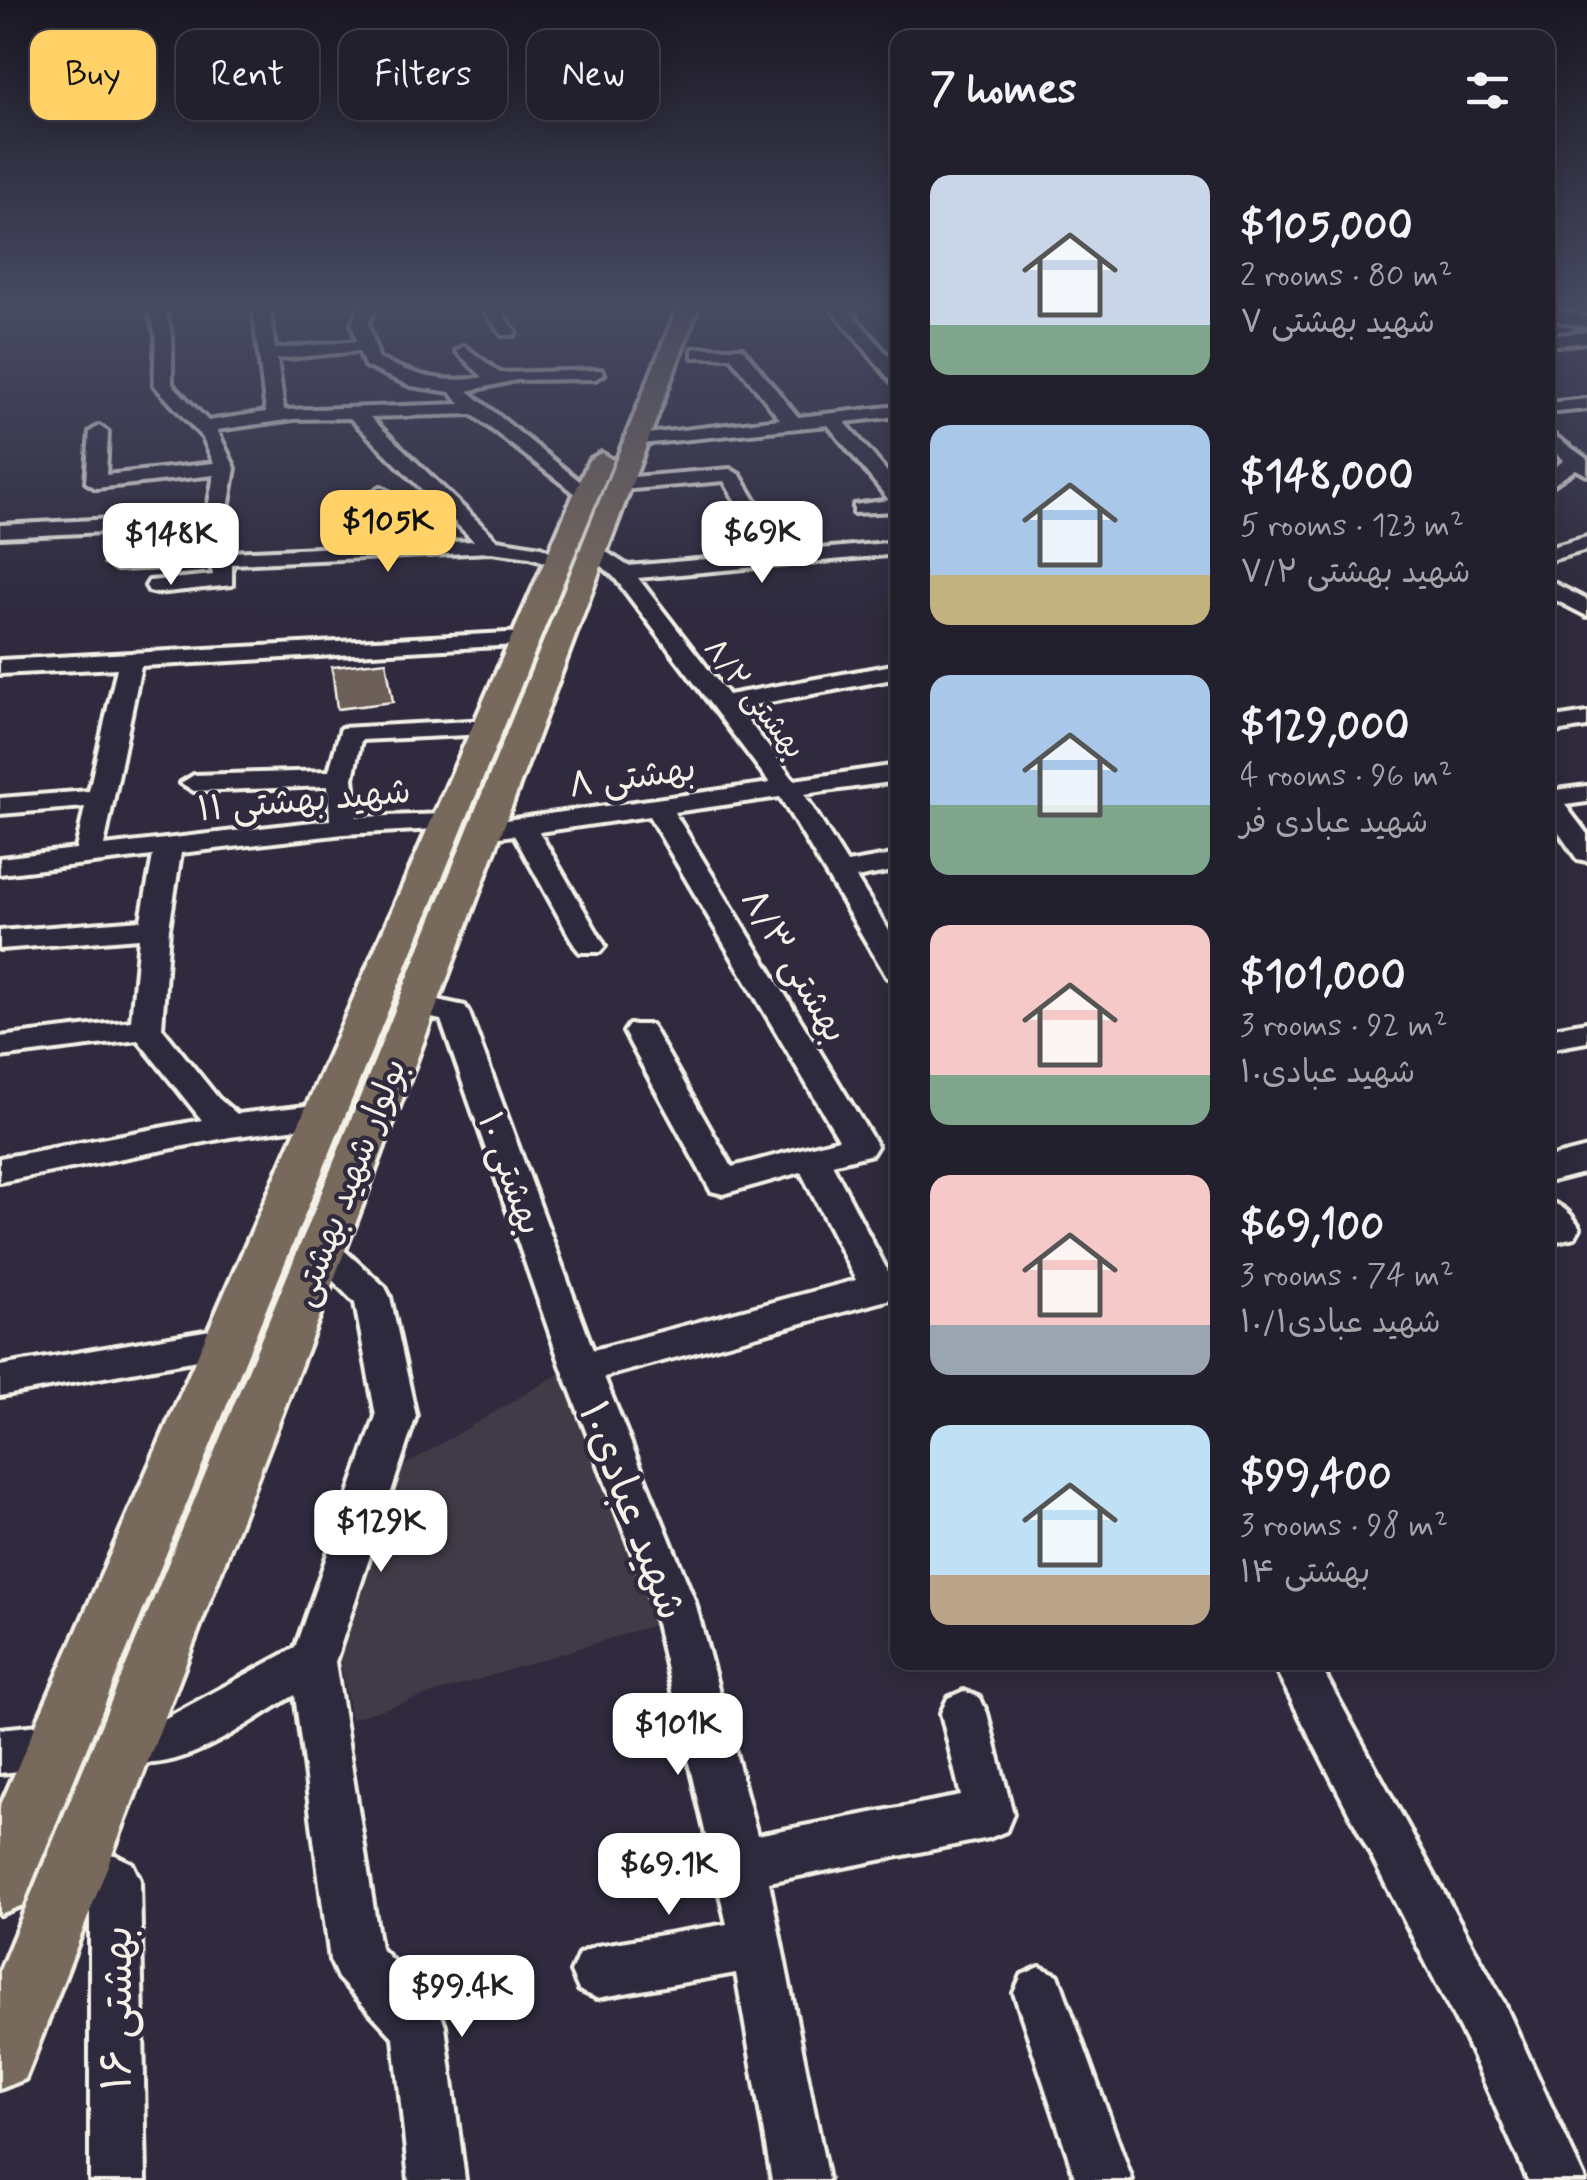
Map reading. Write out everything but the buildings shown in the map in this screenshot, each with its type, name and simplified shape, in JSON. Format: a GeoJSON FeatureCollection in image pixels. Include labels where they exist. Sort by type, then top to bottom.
{"type":"FeatureCollection","features":[{"type":"Feature","properties":{"kind":"main road","name":"بولوار شهید بهشتی"},"geometry":{"type":"LineString","coordinates":[[0,2054],[18,1965],[72,1874],[322,1250],[484,827],[593,562],[604,490],[632,409]]}},
{"type":"Feature","properties":{"kind":"main road","name":"بولوار شهید بهشتی"},"geometry":{"type":"LineString","coordinates":[[604,490],[638,440],[650,409]]}},
{"type":"Feature","properties":{"kind":"main road","name":"بولوار شهید بهشتی"},"geometry":{"type":"LineString","coordinates":[[0,1882],[324,1115],[484,827],[488,728],[526,639],[593,562]]}},
{"type":"Feature","properties":{"kind":"street"},"geometry":{"type":"LineString","coordinates":[[157,586],[224,580],[216,520],[225,468],[212,436],[185,409]]}},
{"type":"Feature","properties":{"kind":"street"},"geometry":{"type":"LineString","coordinates":[[275,409],[276,417]]}},
{"type":"Feature","properties":{"kind":"street"},"geometry":{"type":"LineString","coordinates":[[202,427],[276,417],[476,409],[604,490],[730,475],[780,559]]}},
{"type":"Feature","properties":{"kind":"street"},"geometry":{"type":"LineString","coordinates":[[781,409],[792,423]]}},
{"type":"Feature","properties":{"kind":"street"},"geometry":{"type":"LineString","coordinates":[[638,440],[890,412]]}},
{"type":"Feature","properties":{"kind":"street"},"geometry":{"type":"LineString","coordinates":[[355,413],[491,546]]}},
{"type":"Feature","properties":{"kind":"street"},"geometry":{"type":"LineString","coordinates":[[832,418],[890,492]]}},
{"type":"Feature","properties":{"kind":"street"},"geometry":{"type":"LineString","coordinates":[[98,432],[96,482],[225,468]]}},
{"type":"Feature","properties":{"kind":"street"},"geometry":{"type":"LineString","coordinates":[[1555,443],[1582,464],[1555,478]]}},
{"type":"Feature","properties":{"kind":"street"},"geometry":{"type":"LineString","coordinates":[[381,493],[392,549]]}},
{"type":"Feature","properties":{"kind":"street"},"geometry":{"type":"LineString","coordinates":[[861,510],[890,504]]}},
{"type":"Feature","properties":{"kind":"street"},"geometry":{"type":"LineString","coordinates":[[0,530],[216,520]]}},
{"type":"Feature","properties":{"kind":"street"},"geometry":{"type":"LineString","coordinates":[[1555,553],[1587,542]]}},
{"type":"Feature","properties":{"kind":"street"},"geometry":{"type":"LineString","coordinates":[[116,563],[491,546],[593,562],[780,559],[890,549]]}},
{"type":"Feature","properties":{"kind":"street","name":"بهشتی ۸/۲"},"geometry":{"type":"LineString","coordinates":[[593,562],[720,704],[789,791],[836,873],[889,941]]}},
{"type":"Feature","properties":{"kind":"street"},"geometry":{"type":"LineString","coordinates":[[1555,590],[1584,605]]}},
{"type":"Feature","properties":{"kind":"street"},"geometry":{"type":"LineString","coordinates":[[1555,612],[1584,605]]}},
{"type":"Feature","properties":{"kind":"street"},"geometry":{"type":"LineString","coordinates":[[0,667],[526,639]]}},
{"type":"Feature","properties":{"kind":"street"},"geometry":{"type":"LineString","coordinates":[[88,855],[131,658]]}},
{"type":"Feature","properties":{"kind":"street"},"geometry":{"type":"LineString","coordinates":[[720,704],[890,672]]}},
{"type":"Feature","properties":{"kind":"street"},"geometry":{"type":"LineString","coordinates":[[1555,725],[1587,720]]}},
{"type":"Feature","properties":{"kind":"street"},"geometry":{"type":"LineString","coordinates":[[344,826],[340,778],[350,733],[488,728]]}},
{"type":"Feature","properties":{"kind":"street","name":"۸ بهشتی"},"geometry":{"type":"LineString","coordinates":[[484,827],[658,808],[890,774]]}},
{"type":"Feature","properties":{"kind":"street"},"geometry":{"type":"LineString","coordinates":[[194,783],[340,778]]}},
{"type":"Feature","properties":{"kind":"street"},"geometry":{"type":"LineString","coordinates":[[1555,798],[1587,794]]}},
{"type":"Feature","properties":{"kind":"street"},"geometry":{"type":"LineString","coordinates":[[0,806],[98,798]]}},
{"type":"Feature","properties":{"kind":"street","name":"بهشتی ۸/۳"},"geometry":{"type":"LineString","coordinates":[[658,808],[860,1146],[812,1157]]}},
{"type":"Feature","properties":{"kind":"street"},"geometry":{"type":"LineString","coordinates":[[1555,809],[1587,853]]}},
{"type":"Feature","properties":{"kind":"street","name":"شهید بهشتی ۱۱"},"geometry":{"type":"LineString","coordinates":[[0,866],[344,826],[484,827]]}},
{"type":"Feature","properties":{"kind":"street"},"geometry":{"type":"LineString","coordinates":[[484,827],[590,946]]}},
{"type":"Feature","properties":{"kind":"street"},"geometry":{"type":"LineString","coordinates":[[169,846],[154,928],[146,1029],[206,1106],[230,1126]]}},
{"type":"Feature","properties":{"kind":"street"},"geometry":{"type":"LineString","coordinates":[[836,873],[890,863]]}},
{"type":"Feature","properties":{"kind":"street"},"geometry":{"type":"LineString","coordinates":[[0,940],[154,928]]}},
{"type":"Feature","properties":{"kind":"street","name":"بهشتی ۱۰"},"geometry":{"type":"LineString","coordinates":[[418,1006],[454,1013],[581,1368]]}},
{"type":"Feature","properties":{"kind":"street"},"geometry":{"type":"LineString","coordinates":[[0,1047],[146,1029]]}},
{"type":"Feature","properties":{"kind":"street"},"geometry":{"type":"LineString","coordinates":[[581,1368],[888,1286],[812,1157],[723,1182],[640,1032]]}},
{"type":"Feature","properties":{"kind":"street"},"geometry":{"type":"LineString","coordinates":[[1555,1039],[1587,1032]]}},
{"type":"Feature","properties":{"kind":"street"},"geometry":{"type":"LineString","coordinates":[[0,1170],[230,1126],[324,1115]]}},
{"type":"Feature","properties":{"kind":"street"},"geometry":{"type":"LineString","coordinates":[[1555,1168],[1587,1160]]}},
{"type":"Feature","properties":{"kind":"street"},"geometry":{"type":"LineString","coordinates":[[322,1250],[372,1297],[396,1416],[313,1662],[356,1960],[419,2026],[437,2180]]}},
{"type":"Feature","properties":{"kind":"street"},"geometry":{"type":"LineString","coordinates":[[0,1381],[228,1342]]}},
{"type":"Feature","properties":{"kind":"street","name":"شهید عبادی۱۰"},"geometry":{"type":"LineString","coordinates":[[581,1368],[673,1602],[739,1862],[800,2180]]}},
{"type":"Feature","properties":{"kind":"street"},"geometry":{"type":"LineString","coordinates":[[124,1741],[168,1741],[313,1662]]}},
{"type":"Feature","properties":{"kind":"street"},"geometry":{"type":"LineString","coordinates":[[1298,1670],[1485,2022],[1556,2180]]}},
{"type":"Feature","properties":{"kind":"street"},"geometry":{"type":"LineString","coordinates":[[739,1862],[989,1814],[964,1713]]}},
{"type":"Feature","properties":{"kind":"street"},"geometry":{"type":"LineString","coordinates":[[0,1750],[58,1744]]}},
{"type":"Feature","properties":{"kind":"street","name":"بهشتی ۱۶"},"geometry":{"type":"LineString","coordinates":[[72,1874],[115,1880],[118,2180]]}},
{"type":"Feature","properties":{"kind":"street"},"geometry":{"type":"LineString","coordinates":[[597,1972],[756,1944]]}},
{"type":"Feature","properties":{"kind":"street"},"geometry":{"type":"LineString","coordinates":[[1040,1993],[1104,2180]]}},
{"type":"Feature","properties":{"kind":"shaded area"},"geometry":{"type":"Polygon","coordinates":[[[569,1368],[660,1623],[351,1719],[340,1660],[388,1475],[569,1368]]]}}]}
